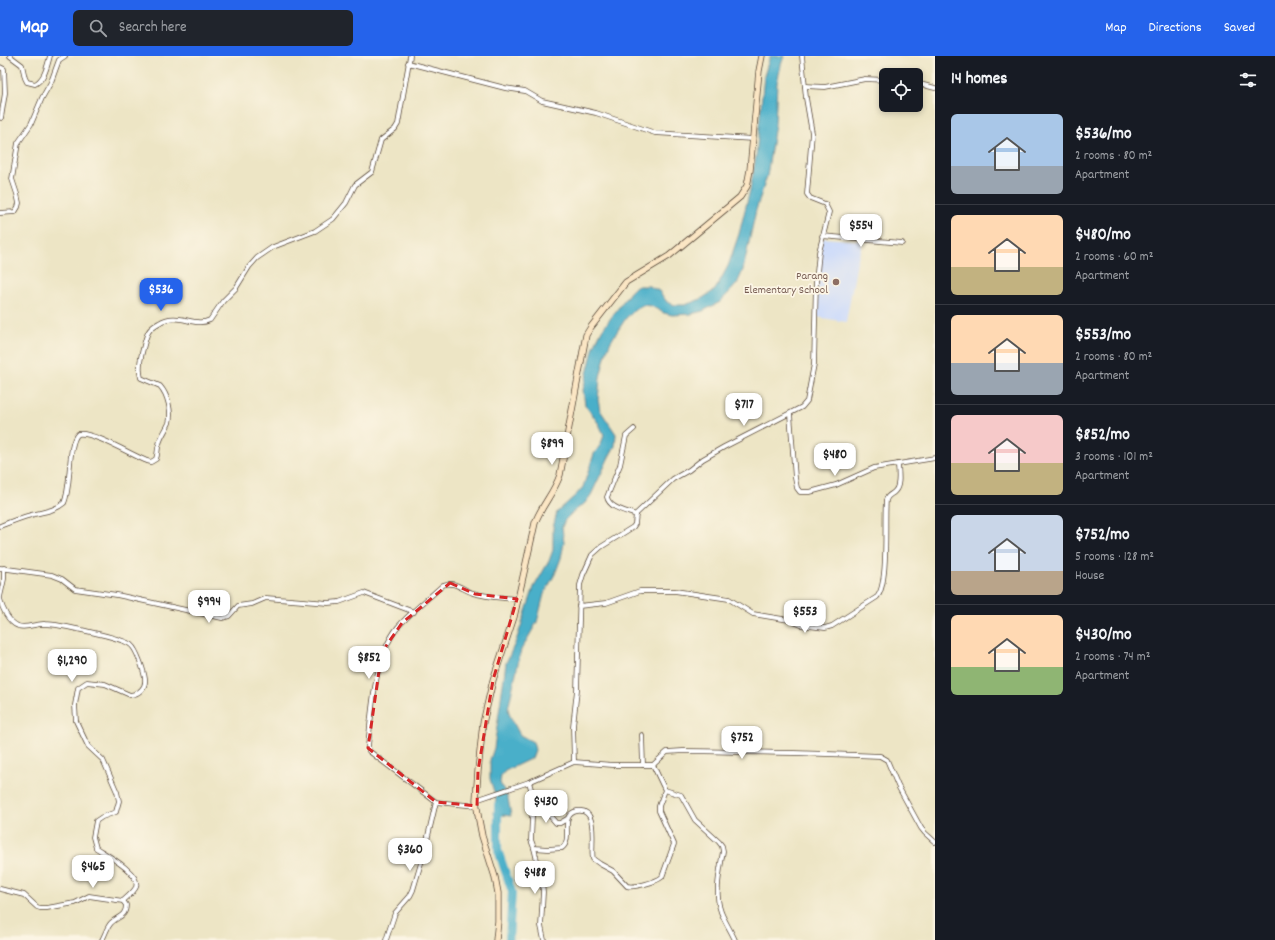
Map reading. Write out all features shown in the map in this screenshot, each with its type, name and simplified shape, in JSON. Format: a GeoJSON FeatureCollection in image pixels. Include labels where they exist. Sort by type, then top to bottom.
{"type":"FeatureCollection","features":[{"type":"Feature","properties":{"kind":"main road"},"geometry":{"type":"LineString","coordinates":[[496,940],[498,915],[497,884],[482,836],[477,803],[478,771],[483,723],[493,680],[510,629],[535,523],[539,513],[554,490],[560,475],[584,341],[587,332],[626,282],[667,258],[740,197],[745,190],[748,181],[759,71],[762,56]]}},
{"type":"Feature","properties":{"kind":"street"},"geometry":{"type":"LineString","coordinates":[[10,56],[22,65],[27,82],[35,84],[41,79],[50,56]]}},
{"type":"Feature","properties":{"kind":"street"},"geometry":{"type":"LineString","coordinates":[[0,213],[15,212],[18,207],[17,194],[12,179],[18,144],[31,124],[42,98],[51,82],[58,60],[65,56]]}},
{"type":"Feature","properties":{"kind":"street"},"geometry":{"type":"LineString","coordinates":[[0,526],[30,515],[45,512],[64,503],[70,473],[72,448],[74,439],[78,434],[86,433],[147,461],[151,462],[156,459],[159,444],[168,424],[170,415],[163,389],[160,386],[141,378],[139,368],[147,332],[154,325],[169,318],[201,322],[210,320],[223,301],[236,288],[249,267],[257,258],[273,247],[315,231],[333,219],[346,203],[355,185],[372,172],[381,140],[397,127],[410,56]]}},
{"type":"Feature","properties":{"kind":"street"},"geometry":{"type":"LineString","coordinates":[[574,762],[573,726],[577,685],[580,586],[590,559],[601,547],[633,527],[638,511],[673,479],[690,470],[703,459],[724,447],[790,414],[806,403],[813,372],[816,282],[819,248],[828,215],[828,209],[825,204],[810,198],[807,194],[812,133],[802,56]]}},
{"type":"Feature","properties":{"kind":"street"},"geometry":{"type":"LineString","coordinates":[[408,63],[505,88],[525,91],[542,101],[596,113],[655,133],[753,139]]}},
{"type":"Feature","properties":{"kind":"street"},"geometry":{"type":"LineString","coordinates":[[0,67],[4,69],[5,84],[1,118]]}},
{"type":"Feature","properties":{"kind":"street"},"geometry":{"type":"LineString","coordinates":[[805,86],[825,87],[865,79],[879,80]]}},
{"type":"Feature","properties":{"kind":"street"},"geometry":{"type":"LineString","coordinates":[[923,85],[935,88]]}},
{"type":"Feature","properties":{"kind":"street"},"geometry":{"type":"LineString","coordinates":[[822,236],[902,244]]}},
{"type":"Feature","properties":{"kind":"street"},"geometry":{"type":"LineString","coordinates":[[790,414],[795,478],[797,488],[800,492],[810,492],[836,485],[874,468],[935,458]]}},
{"type":"Feature","properties":{"kind":"street"},"geometry":{"type":"LineString","coordinates":[[634,429],[626,436],[620,465],[607,497],[608,502],[613,506],[636,515]]}},
{"type":"Feature","properties":{"kind":"street"},"geometry":{"type":"LineString","coordinates":[[579,606],[606,603],[640,591],[675,591],[729,599],[754,614],[789,620],[801,625],[825,628],[832,626],[877,597],[881,591],[884,562],[886,500],[888,496],[897,488],[898,464]]}},
{"type":"Feature","properties":{"kind":"street"},"geometry":{"type":"LineString","coordinates":[[123,901],[135,888],[136,882],[132,875],[120,863],[96,848],[93,837],[96,821],[116,812],[119,797],[103,760],[88,746],[78,726],[76,721],[75,705],[78,688],[87,682],[105,684],[130,695],[143,689],[145,678],[135,650],[130,644],[117,639],[60,625],[42,624],[24,627],[15,624],[6,615],[2,607],[0,598],[4,579],[2,568],[52,575],[62,579],[75,589],[117,596],[222,618],[229,616],[238,606],[252,604],[266,598],[328,603],[339,602],[364,593],[414,612]]}},
{"type":"Feature","properties":{"kind":"street"},"geometry":{"type":"LineString","coordinates":[[517,600],[475,594],[450,583],[443,586],[414,612],[398,628],[386,646],[372,710],[368,748],[397,773],[436,802],[477,803],[491,796],[530,782],[574,762],[613,765],[653,765],[667,752],[782,752],[883,757],[890,764],[895,779],[918,824],[935,842]]}},
{"type":"Feature","properties":{"kind":"street"},"geometry":{"type":"LineString","coordinates":[[642,735],[643,765]]}},
{"type":"Feature","properties":{"kind":"street"},"geometry":{"type":"LineString","coordinates":[[533,796],[556,823],[560,823],[567,819],[576,811],[586,813],[590,817],[593,828],[593,859],[614,871],[627,886],[634,887],[657,881],[662,878],[674,844],[659,811],[659,806],[665,790],[653,765]]}},
{"type":"Feature","properties":{"kind":"street"},"geometry":{"type":"LineString","coordinates":[[530,782],[533,796],[532,840],[542,881],[543,892],[541,926],[544,940]]}},
{"type":"Feature","properties":{"kind":"street"},"geometry":{"type":"LineString","coordinates":[[665,790],[681,795],[695,820],[722,845],[723,851],[718,901],[721,912],[735,940]]}},
{"type":"Feature","properties":{"kind":"street"},"geometry":{"type":"LineString","coordinates":[[386,940],[395,913],[410,896],[413,890],[424,853],[436,802]]}},
{"type":"Feature","properties":{"kind":"street"},"geometry":{"type":"LineString","coordinates":[[534,848],[559,849],[565,846],[567,819]]}},
{"type":"Feature","properties":{"kind":"street"},"geometry":{"type":"LineString","coordinates":[[0,889],[24,895],[40,908],[75,903],[89,896],[123,901]]}},
{"type":"Feature","properties":{"kind":"street"},"geometry":{"type":"LineString","coordinates":[[102,940],[110,924],[121,918],[125,913],[126,905],[123,901]]}},
{"type":"Feature","properties":{"kind":"highlighted area"},"geometry":{"type":"Polygon","coordinates":[[[450,583],[475,594],[517,599],[493,680],[478,771],[477,806],[436,802],[368,748],[380,664],[386,646],[402,623],[450,583]]]}},
{"type":"Feature","properties":{"kind":"shaded area","name":"Parang Elementary School"},"geometry":{"type":"Polygon","coordinates":[[[824,238],[863,241],[857,262],[846,322],[817,317],[821,244],[824,238]]]}},
{"type":"Feature","properties":{"kind":"water"},"geometry":{"type":"Polygon","coordinates":[[[770,56],[784,56],[777,83],[775,124],[767,176],[756,210],[743,270],[737,284],[720,302],[703,311],[691,314],[672,315],[664,313],[651,306],[643,305],[626,318],[611,341],[606,353],[600,377],[598,400],[600,410],[616,434],[615,446],[591,495],[585,503],[565,520],[562,527],[564,543],[561,558],[555,574],[544,594],[537,622],[521,650],[508,709],[520,735],[533,742],[535,750],[532,758],[505,771],[501,776],[500,783],[508,798],[511,816],[494,814],[496,798],[490,779],[490,760],[494,748],[506,663],[516,641],[534,587],[549,561],[553,550],[553,528],[557,512],[583,487],[594,454],[601,444],[604,435],[599,424],[585,405],[583,390],[594,346],[602,330],[636,286],[649,286],[659,291],[667,302],[675,305],[685,305],[701,299],[715,290],[728,266],[739,234],[750,190],[756,156],[764,76],[770,56]]]}},
{"type":"Feature","properties":{"kind":"waterway"},"geometry":{"type":"LineString","coordinates":[[498,805],[498,850],[512,892],[509,940]]}},
{"type":"Feature","properties":{"kind":"place","name":"Parang Elementary School"},"geometry":{"type":"Point","coordinates":[836,282]}}]}
